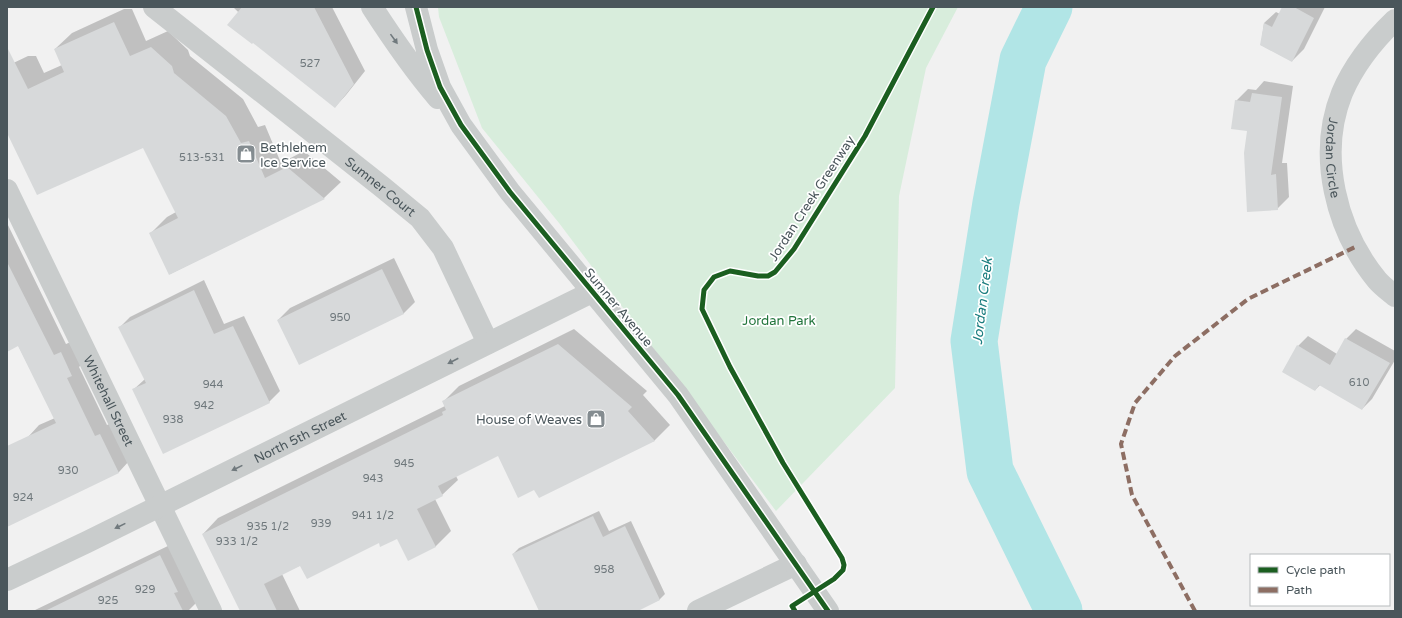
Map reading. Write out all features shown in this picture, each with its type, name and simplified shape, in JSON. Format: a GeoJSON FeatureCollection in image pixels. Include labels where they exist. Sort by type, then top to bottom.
{"type":"FeatureCollection","features":[{"type":"Feature","properties":{"kind":"street","name":"Sumner Court"},"geometry":{"type":"LineString","coordinates":[[154,7],[420,218],[443,248],[488,343]]}},
{"type":"Feature","properties":{"kind":"street"},"geometry":{"type":"LineString","coordinates":[[372,7],[428,87],[461,125]]}},
{"type":"Feature","properties":{"kind":"street","name":"Sumner Avenue"},"geometry":{"type":"LineString","coordinates":[[416,7],[427,50],[440,87],[461,125],[510,192],[678,395],[828,611]]}},
{"type":"Feature","properties":{"kind":"street","name":"Jordan Circle"},"geometry":{"type":"LineString","coordinates":[[1395,20],[1378,36],[1357,64],[1342,94],[1333,128],[1331,163],[1336,196],[1340,210],[1355,247],[1378,280],[1395,296]]}},
{"type":"Feature","properties":{"kind":"street","name":"Whitehall Street"},"geometry":{"type":"LineString","coordinates":[[7,190],[211,611]]}},
{"type":"Feature","properties":{"kind":"street","name":"North 5th Street"},"geometry":{"type":"LineString","coordinates":[[7,580],[592,292]]}},
{"type":"Feature","properties":{"kind":"street"},"geometry":{"type":"LineString","coordinates":[[698,611],[796,564]]}},
{"type":"Feature","properties":{"kind":"green space","name":"Jordan Park"},"geometry":{"type":"Polygon","coordinates":[[[438,7],[958,7],[926,68],[899,196],[895,388],[776,511],[559,223],[482,128],[439,17],[438,7]]]}},
{"type":"Feature","properties":{"kind":"building"},"geometry":{"type":"Polygon","coordinates":[[[242,7],[314,7],[354,84],[335,108],[253,43],[252,44],[227,25],[242,7]]]}},
{"type":"Feature","properties":{"kind":"building"},"geometry":{"type":"Polygon","coordinates":[[[1282,7],[1294,7],[1314,18],[1292,62],[1260,45],[1264,23],[1272,27],[1282,7]]]}},
{"type":"Feature","properties":{"kind":"building"},"geometry":{"type":"Polygon","coordinates":[[[114,22],[130,56],[151,47],[172,66],[174,73],[226,116],[241,143],[249,141],[265,178],[287,167],[325,199],[169,275],[149,233],[178,218],[143,148],[37,195],[7,133],[7,47],[28,89],[64,72],[54,49],[114,22]]]}},
{"type":"Feature","properties":{"kind":"building"},"geometry":{"type":"Polygon","coordinates":[[[1252,93],[1282,97],[1271,175],[1276,174],[1278,210],[1247,212],[1244,153],[1247,131],[1231,129],[1235,100],[1250,102],[1252,93]]]}},
{"type":"Feature","properties":{"kind":"building"},"geometry":{"type":"Polygon","coordinates":[[[7,262],[54,355],[61,352],[72,376],[67,378],[95,436],[100,434],[119,473],[7,527],[7,446],[56,423],[18,346],[7,352],[7,262]]]}},
{"type":"Feature","properties":{"kind":"building"},"geometry":{"type":"Polygon","coordinates":[[[382,269],[404,314],[299,365],[277,320],[382,269]]]}},
{"type":"Feature","properties":{"kind":"building"},"geometry":{"type":"Polygon","coordinates":[[[194,290],[214,334],[233,326],[270,403],[163,454],[132,389],[146,383],[118,327],[194,290]]]}},
{"type":"Feature","properties":{"kind":"building"},"geometry":{"type":"Polygon","coordinates":[[[1345,338],[1390,363],[1362,410],[1319,385],[1315,391],[1282,372],[1297,345],[1330,365],[1345,338]]]}},
{"type":"Feature","properties":{"kind":"building"},"geometry":{"type":"Polygon","coordinates":[[[558,344],[632,407],[628,411],[655,441],[539,498],[534,490],[518,498],[498,456],[438,486],[443,496],[417,509],[436,547],[408,561],[397,539],[380,547],[379,543],[307,579],[300,566],[264,584],[277,611],[240,611],[202,534],[443,415],[442,412],[446,410],[442,401],[558,344]]]}},
{"type":"Feature","properties":{"kind":"building"},"geometry":{"type":"Polygon","coordinates":[[[593,516],[603,537],[625,526],[660,600],[638,611],[539,611],[512,554],[593,516]]]}},
{"type":"Feature","properties":{"kind":"building"},"geometry":{"type":"Polygon","coordinates":[[[160,555],[178,592],[174,593],[183,611],[45,611],[160,555]]]}},
{"type":"Feature","properties":{"kind":"waterway","name":"Jordan Creek"},"geometry":{"type":"LineString","coordinates":[[1049,7],[1023,60],[996,203],[974,341],[990,471],[1059,611]]}},
{"type":"Feature","properties":{"kind":"marked path"},"geometry":{"type":"LineString","coordinates":[[1195,611],[1132,495],[1121,444],[1135,403],[1175,356],[1248,299],[1355,247]]}},
{"type":"Feature","properties":{"kind":"cycle path"},"geometry":{"type":"LineString","coordinates":[[416,7],[427,50],[440,87],[461,125],[510,192],[678,395],[828,611]]}},
{"type":"Feature","properties":{"kind":"cycle path","name":"Jordan Creek Greenway"},"geometry":{"type":"LineString","coordinates":[[795,611],[792,606],[834,579],[843,570],[844,565],[842,558],[783,463],[730,367],[702,309],[704,290],[714,277],[730,271],[758,276],[768,276],[775,272],[794,249],[865,136],[933,7]]}},
{"type":"Feature","properties":{"kind":"place","name":"Bethlehem Ice Service"},"geometry":{"type":"Point","coordinates":[246,154]}},
{"type":"Feature","properties":{"kind":"place","name":"House of Weaves"},"geometry":{"type":"Point","coordinates":[596,419]}}]}
